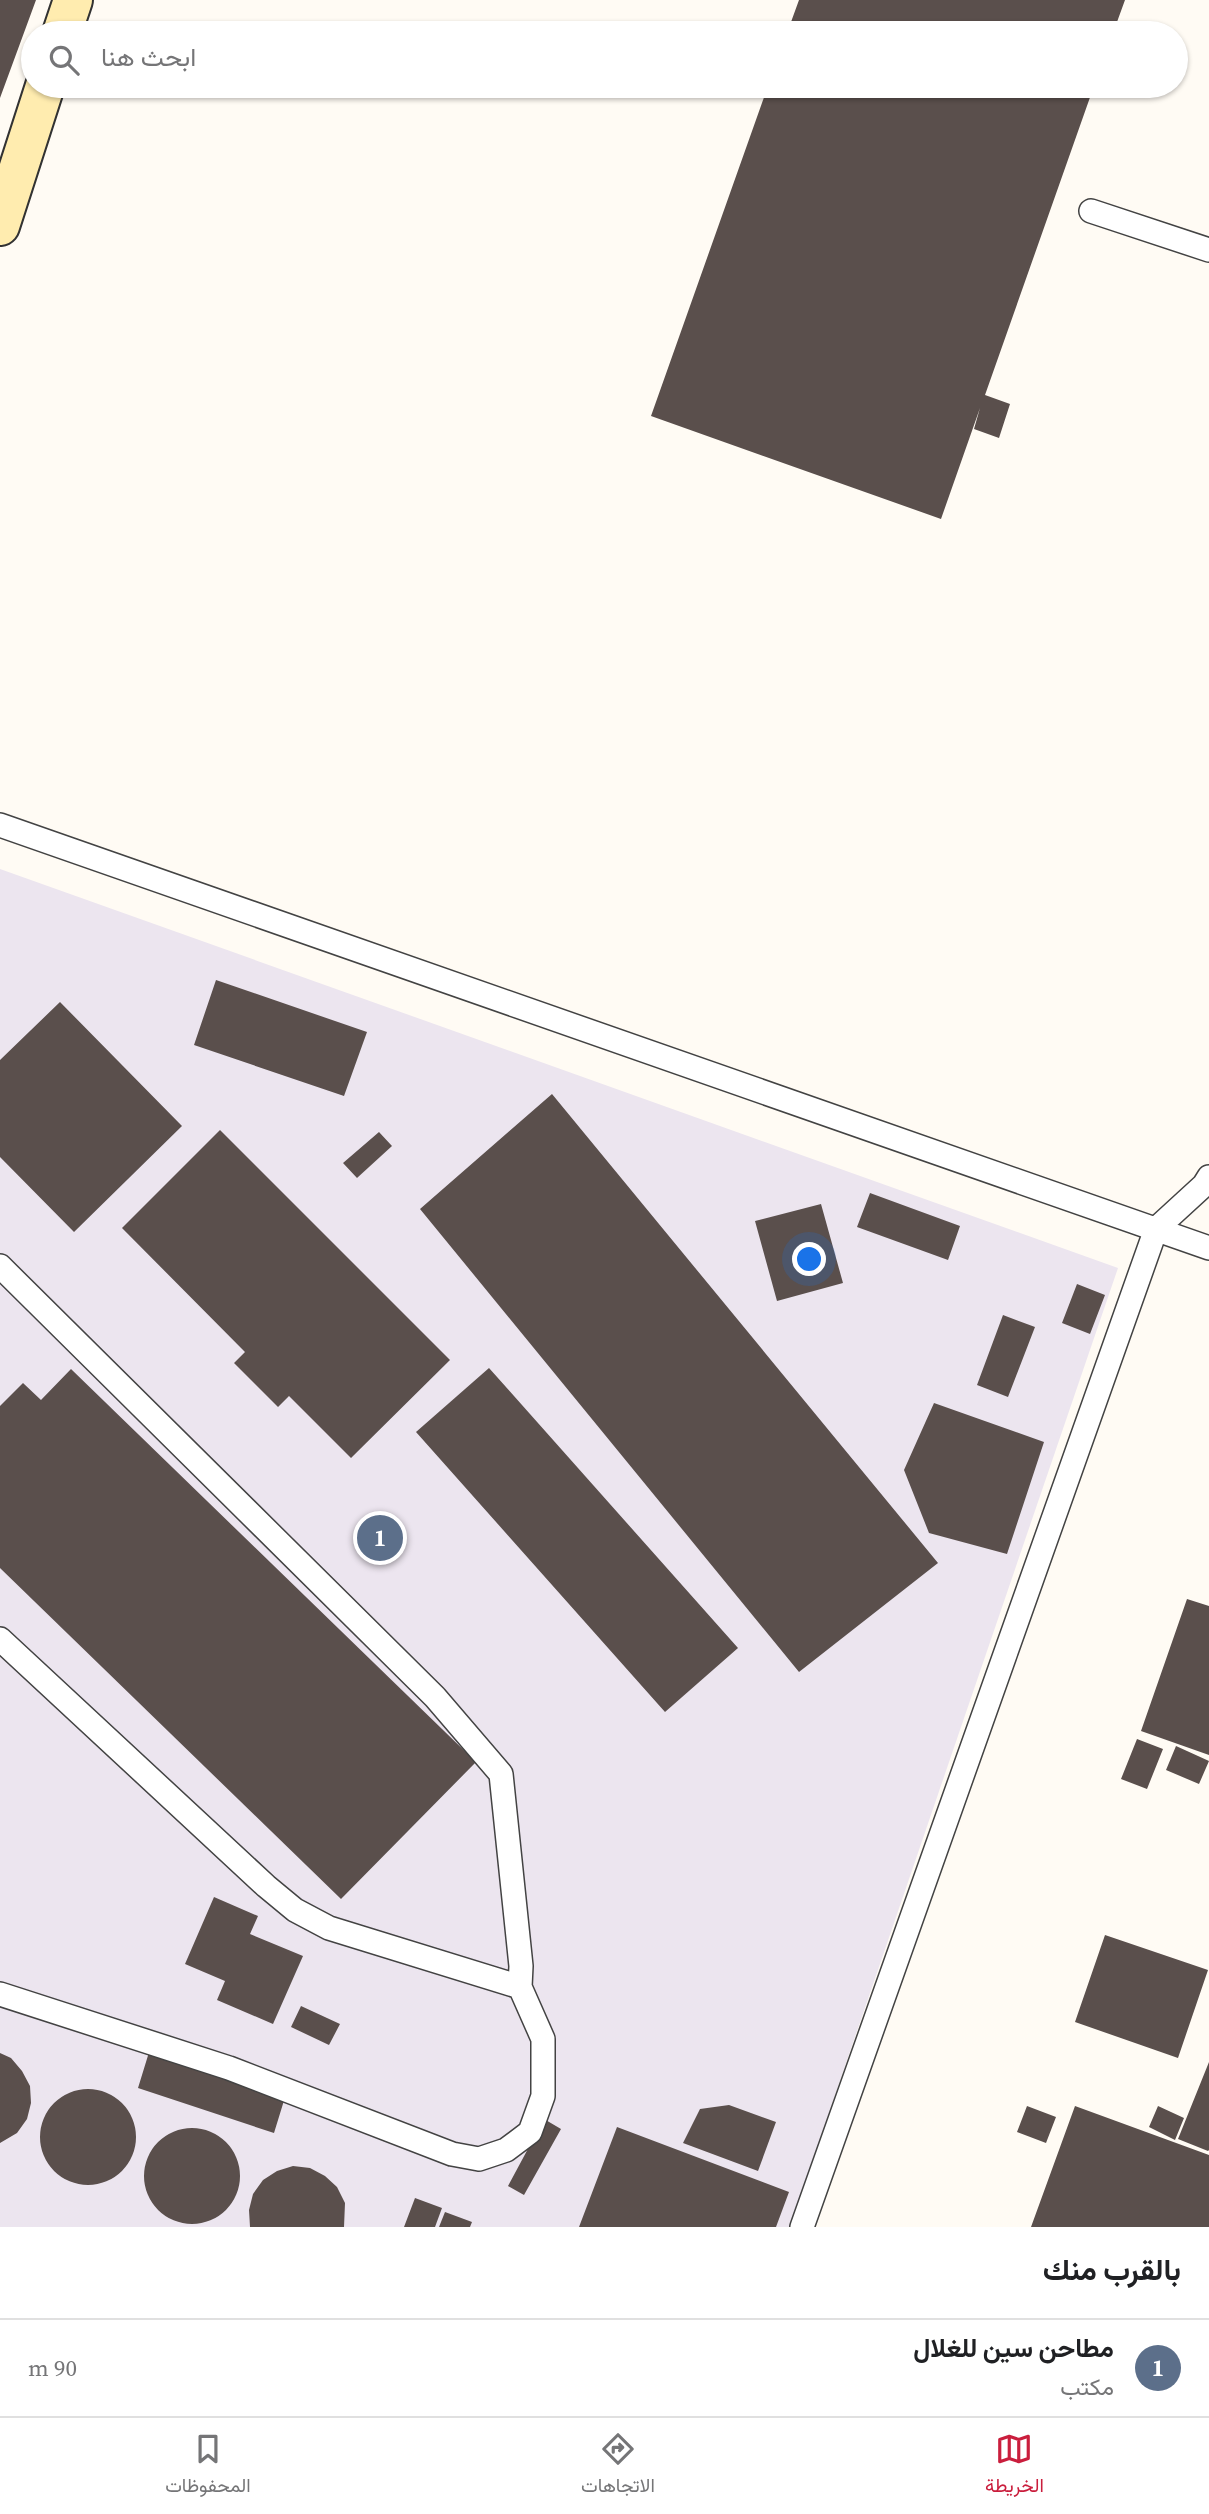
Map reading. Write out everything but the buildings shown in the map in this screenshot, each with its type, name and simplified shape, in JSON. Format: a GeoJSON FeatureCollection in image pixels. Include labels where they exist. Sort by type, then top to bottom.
{"type":"FeatureCollection","features":[{"type":"Feature","properties":{"kind":"street"},"geometry":{"type":"LineString","coordinates":[[66,21],[73,0]]}},
{"type":"Feature","properties":{"kind":"street"},"geometry":{"type":"LineString","coordinates":[[0,226],[41,98]]}},
{"type":"Feature","properties":{"kind":"lane"},"geometry":{"type":"LineString","coordinates":[[1091,211],[1209,250]]}},
{"type":"Feature","properties":{"kind":"lane"},"geometry":{"type":"LineString","coordinates":[[0,825],[1209,1248]]}},
{"type":"Feature","properties":{"kind":"lane"},"geometry":{"type":"LineString","coordinates":[[802,2227],[1156,1230],[1204,1185],[1209,1177]]}},
{"type":"Feature","properties":{"kind":"lane"},"geometry":{"type":"LineString","coordinates":[[0,1266],[435,1697],[501,1774],[521,1966],[520,1987],[543,2039],[543,2096],[530,2132],[506,2150],[479,2159],[452,2154],[229,2068],[0,1994]]}},
{"type":"Feature","properties":{"kind":"lane"},"geometry":{"type":"LineString","coordinates":[[0,1639],[295,1910],[329,1928],[520,1987]]}},
{"type":"Feature","properties":{"kind":"shaded area"},"geometry":{"type":"Polygon","coordinates":[[[0,869],[1118,1268],[790,2227],[0,2227],[0,869]]]}},
{"type":"Feature","properties":{"kind":"place","name":"مطاحن سين للغلال"},"geometry":{"type":"Point","coordinates":[380,1538]}}]}
